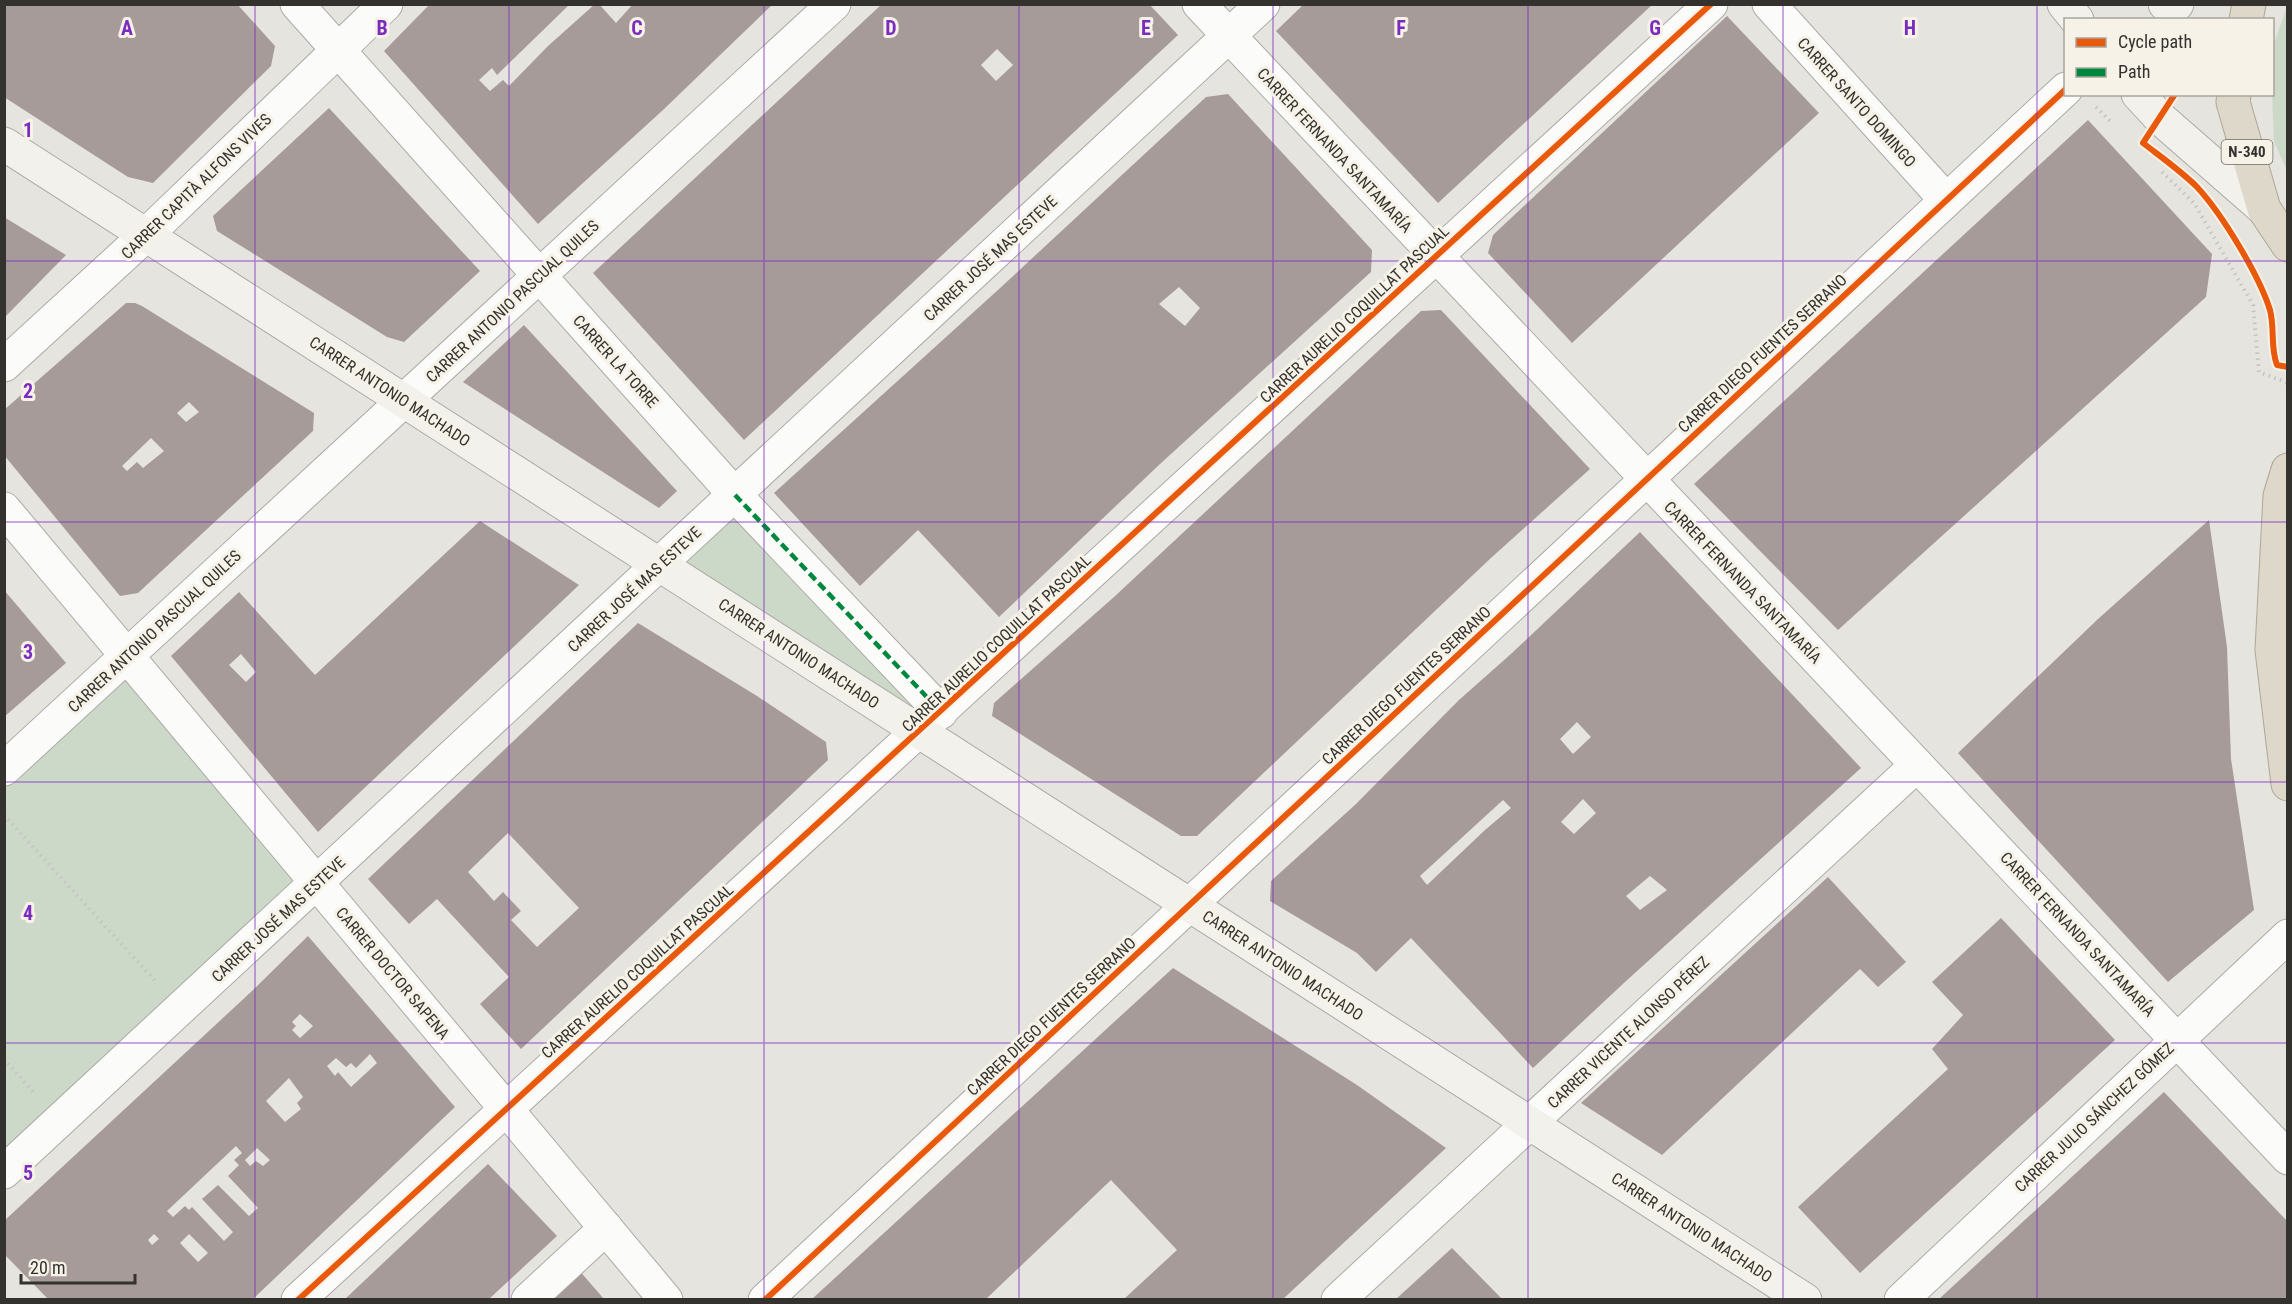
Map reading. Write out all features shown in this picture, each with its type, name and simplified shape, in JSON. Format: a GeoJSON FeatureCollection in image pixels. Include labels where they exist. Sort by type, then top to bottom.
{"type":"FeatureCollection","features":[{"type":"Feature","properties":{"kind":"highway","name":"N-340"},"geometry":{"type":"LineString","coordinates":[[2234,96],[2233,102],[2264,209],[2288,244]]}},
{"type":"Feature","properties":{"kind":"highway"},"geometry":{"type":"LineString","coordinates":[[2288,471],[2280,496],[2272,650],[2288,784]]}},
{"type":"Feature","properties":{"kind":"main road"},"geometry":{"type":"LineString","coordinates":[[2064,4],[2075,18]]}},
{"type":"Feature","properties":{"kind":"main road"},"geometry":{"type":"LineString","coordinates":[[2165,4],[2177,4]]}},
{"type":"Feature","properties":{"kind":"main road"},"geometry":{"type":"LineString","coordinates":[[2143,101],[2264,209]]}},
{"type":"Feature","properties":{"kind":"main road","name":"CARRER ANTONIO MACHADO"},"geometry":{"type":"LineString","coordinates":[[4,144],[825,671],[930,721],[1191,905],[1804,1299]]}},
{"type":"Feature","properties":{"kind":"street","name":"CARRER LA TORRE"},"geometry":{"type":"LineString","coordinates":[[297,4],[735,495],[930,721]]}},
{"type":"Feature","properties":{"kind":"street","name":"CARRER CAPITÀ ALFONS VIVES"},"geometry":{"type":"LineString","coordinates":[[4,365],[146,235],[386,4]]}},
{"type":"Feature","properties":{"kind":"street","name":"CARRER ANTONIO PASCUAL QUILES"},"geometry":{"type":"LineString","coordinates":[[4,769],[834,4]]}},
{"type":"Feature","properties":{"kind":"street","name":"CARRER FERNANDA SANTAMARÍA"},"geometry":{"type":"LineString","coordinates":[[1199,4],[2288,1158]]}},
{"type":"Feature","properties":{"kind":"street","name":"CARRER JOSÉ MAS ESTEVE"},"geometry":{"type":"LineString","coordinates":[[4,1172],[661,565],[1263,4]]}},
{"type":"Feature","properties":{"kind":"street","name":"CARRER AURELIO COQUILLAT PASCUAL"},"geometry":{"type":"LineString","coordinates":[[298,1299],[1711,4]]}},
{"type":"Feature","properties":{"kind":"street","name":"CARRER SANTO DOMINGO"},"geometry":{"type":"LineString","coordinates":[[1769,4],[1946,200]]}},
{"type":"Feature","properties":{"kind":"street","name":"CARRER DIEGO FUENTES SERRANO"},"geometry":{"type":"LineString","coordinates":[[765,1299],[1946,200],[2078,96]]}},
{"type":"Feature","properties":{"kind":"street","name":"CARRER DOCTOR SAPENA"},"geometry":{"type":"LineString","coordinates":[[4,509],[666,1299]]}},
{"type":"Feature","properties":{"kind":"street","name":"CARRER VICENTE ALONSO PÉREZ"},"geometry":{"type":"LineString","coordinates":[[1338,1299],[1917,765]]}},
{"type":"Feature","properties":{"kind":"street","name":"CARRER JULIO SÁNCHEZ GÓMEZ"},"geometry":{"type":"LineString","coordinates":[[1901,1299],[2288,936]]}},
{"type":"Feature","properties":{"kind":"street"},"geometry":{"type":"LineString","coordinates":[[528,1299],[606,1228]]}},
{"type":"Feature","properties":{"kind":"path"},"geometry":{"type":"LineString","coordinates":[[2078,96],[2124,134],[2143,101]]}},
{"type":"Feature","properties":{"kind":"path"},"geometry":{"type":"LineString","coordinates":[[2155,165],[2194,203],[2253,305],[2259,372],[2288,383]]}},
{"type":"Feature","properties":{"kind":"path"},"geometry":{"type":"LineString","coordinates":[[4,814],[181,1009]]}},
{"type":"Feature","properties":{"kind":"path"},"geometry":{"type":"LineString","coordinates":[[4,1059],[60,1121]]}},
{"type":"Feature","properties":{"kind":"green space"},"geometry":{"type":"Polygon","coordinates":[[[2287,7],[2287,170],[2274,142],[2272,96],[2274,96],[2274,43],[2287,7]]]}},
{"type":"Feature","properties":{"kind":"green space"},"geometry":{"type":"Polygon","coordinates":[[[734,506],[918,709],[673,564],[734,506]]]}},
{"type":"Feature","properties":{"kind":"green space"},"geometry":{"type":"Polygon","coordinates":[[[127,656],[317,883],[5,1172],[5,769],[127,656]]]}},
{"type":"Feature","properties":{"kind":"building"},"geometry":{"type":"Polygon","coordinates":[[[4,4],[237,4],[275,46],[271,66],[153,183],[128,177],[4,97],[4,4]]]}},
{"type":"Feature","properties":{"kind":"building"},"geometry":{"type":"Polygon","coordinates":[[[430,4],[570,4],[497,75],[492,68],[479,80],[490,91],[503,80],[509,86],[548,46],[595,4],[599,4],[616,23],[633,4],[773,4],[663,110],[538,224],[384,51],[430,4]]]}},
{"type":"Feature","properties":{"kind":"building"},"geometry":{"type":"Polygon","coordinates":[[[882,4],[1149,4],[1178,35],[744,440],[593,273],[882,4]],[[997,49],[981,65],[996,81],[1013,65],[997,49]]]}},
{"type":"Feature","properties":{"kind":"building"},"geometry":{"type":"Polygon","coordinates":[[[1304,4],[1653,4],[1438,203],[1276,31],[1304,4]]]}},
{"type":"Feature","properties":{"kind":"building"},"geometry":{"type":"Polygon","coordinates":[[[1727,16],[1819,113],[1572,343],[1488,253],[1493,235],[1727,16]]]}},
{"type":"Feature","properties":{"kind":"building"},"geometry":{"type":"Polygon","coordinates":[[[1228,94],[1372,250],[1371,272],[1160,464],[999,617],[918,530],[860,586],[774,493],[1206,97],[1228,94]],[[1179,287],[1159,304],[1185,326],[1200,308],[1179,287]]]}},
{"type":"Feature","properties":{"kind":"building"},"geometry":{"type":"Polygon","coordinates":[[[329,108],[480,271],[404,342],[387,337],[217,231],[213,216],[329,108]]]}},
{"type":"Feature","properties":{"kind":"building"},"geometry":{"type":"Polygon","coordinates":[[[2088,120],[2212,254],[2206,297],[1838,630],[1694,484],[2088,120]]]}},
{"type":"Feature","properties":{"kind":"building"},"geometry":{"type":"Polygon","coordinates":[[[4,217],[66,255],[4,318],[4,217]]]}},
{"type":"Feature","properties":{"kind":"building"},"geometry":{"type":"Polygon","coordinates":[[[126,303],[135,303],[314,413],[313,431],[138,593],[120,596],[4,455],[4,410],[126,303]],[[189,402],[177,413],[186,422],[199,412],[189,402]],[[151,438],[122,466],[127,471],[137,462],[143,468],[164,451],[151,438]]]}},
{"type":"Feature","properties":{"kind":"building"},"geometry":{"type":"Polygon","coordinates":[[[1441,310],[1590,469],[1492,557],[1197,836],[1181,836],[992,716],[994,703],[1114,597],[1421,311],[1441,310]]]}},
{"type":"Feature","properties":{"kind":"building"},"geometry":{"type":"Polygon","coordinates":[[[524,325],[677,491],[659,508],[463,382],[524,325]]]}},
{"type":"Feature","properties":{"kind":"building"},"geometry":{"type":"Polygon","coordinates":[[[2209,520],[2227,647],[2231,759],[2254,910],[2168,982],[1958,753],[2098,619],[2209,520]]]}},
{"type":"Feature","properties":{"kind":"building"},"geometry":{"type":"Polygon","coordinates":[[[480,521],[579,585],[318,832],[171,656],[239,592],[315,675],[480,521]],[[241,654],[229,665],[246,682],[256,672],[241,654]]]}},
{"type":"Feature","properties":{"kind":"building"},"geometry":{"type":"Polygon","coordinates":[[[1640,532],[1861,768],[1533,1068],[1411,938],[1376,972],[1357,953],[1270,901],[1271,881],[1356,804],[1459,700],[1640,532]],[[1577,722],[1560,739],[1573,754],[1591,737],[1577,722]],[[1583,799],[1561,822],[1574,834],[1596,813],[1583,799]],[[1503,800],[1420,876],[1427,885],[1511,808],[1503,800]],[[1650,876],[1626,896],[1640,910],[1667,890],[1650,876]]]}},
{"type":"Feature","properties":{"kind":"building"},"geometry":{"type":"Polygon","coordinates":[[[4,590],[66,663],[4,717],[4,590]]]}},
{"type":"Feature","properties":{"kind":"building"},"geometry":{"type":"Polygon","coordinates":[[[638,623],[757,696],[826,742],[828,760],[521,1049],[480,1004],[509,977],[437,899],[409,924],[368,879],[638,623]],[[508,833],[468,872],[494,901],[503,892],[521,911],[511,920],[537,947],[579,908],[508,833]]]}},
{"type":"Feature","properties":{"kind":"building"},"geometry":{"type":"Polygon","coordinates":[[[1828,877],[1906,962],[1878,987],[1860,969],[1662,1155],[1581,1103],[1828,877]]]}},
{"type":"Feature","properties":{"kind":"building"},"geometry":{"type":"Polygon","coordinates":[[[2001,918],[2115,1040],[1860,1273],[1798,1207],[1948,1069],[1932,1049],[1963,1015],[1932,982],[2001,918]]]}},
{"type":"Feature","properties":{"kind":"building"},"geometry":{"type":"Polygon","coordinates":[[[308,936],[455,1107],[253,1299],[48,1299],[4,1254],[4,1221],[252,991],[308,936]],[[300,1014],[292,1022],[296,1026],[292,1030],[300,1038],[313,1026],[300,1014]],[[370,1054],[356,1068],[351,1063],[346,1067],[336,1058],[327,1066],[335,1076],[338,1072],[351,1087],[377,1063],[370,1054]],[[289,1078],[266,1101],[285,1122],[301,1109],[297,1103],[303,1097],[289,1078]],[[236,1146],[167,1211],[173,1217],[185,1206],[189,1210],[192,1207],[224,1241],[233,1232],[202,1199],[218,1185],[249,1216],[258,1208],[228,1176],[239,1165],[234,1160],[242,1153],[236,1146]],[[257,1148],[245,1160],[250,1166],[256,1161],[263,1166],[270,1160],[257,1148]],[[154,1234],[148,1240],[152,1245],[159,1239],[154,1234]],[[189,1234],[180,1243],[198,1262],[208,1253],[189,1234]]]}},
{"type":"Feature","properties":{"kind":"building"},"geometry":{"type":"Polygon","coordinates":[[[1173,968],[1357,1085],[1446,1148],[1283,1299],[1124,1299],[1177,1250],[1111,1180],[986,1299],[812,1299],[1173,968]]]}},
{"type":"Feature","properties":{"kind":"building"},"geometry":{"type":"Polygon","coordinates":[[[2164,1092],[2288,1222],[2288,1299],[1939,1299],[2164,1092]]]}},
{"type":"Feature","properties":{"kind":"building"},"geometry":{"type":"Polygon","coordinates":[[[488,1164],[557,1236],[489,1299],[345,1299],[488,1164]]]}},
{"type":"Feature","properties":{"kind":"building"},"geometry":{"type":"Polygon","coordinates":[[[1452,1248],[1502,1299],[1396,1299],[1452,1248]]]}},
{"type":"Feature","properties":{"kind":"building"},"geometry":{"type":"Polygon","coordinates":[[[578,1269],[604,1299],[546,1299],[578,1269]]]}},
{"type":"Feature","properties":{"kind":"marked path"},"geometry":{"type":"LineString","coordinates":[[735,495],[941,712]]}},
{"type":"Feature","properties":{"kind":"cycle path"},"geometry":{"type":"LineString","coordinates":[[298,1300],[1711,4]]}},
{"type":"Feature","properties":{"kind":"cycle path"},"geometry":{"type":"LineString","coordinates":[[765,1300],[2064,91]]}},
{"type":"Feature","properties":{"kind":"cycle path"},"geometry":{"type":"LineString","coordinates":[[2174,96],[2143,143],[2197,187],[2228,229],[2249,263],[2265,296],[2270,310],[2277,365],[2288,367]]}}]}
